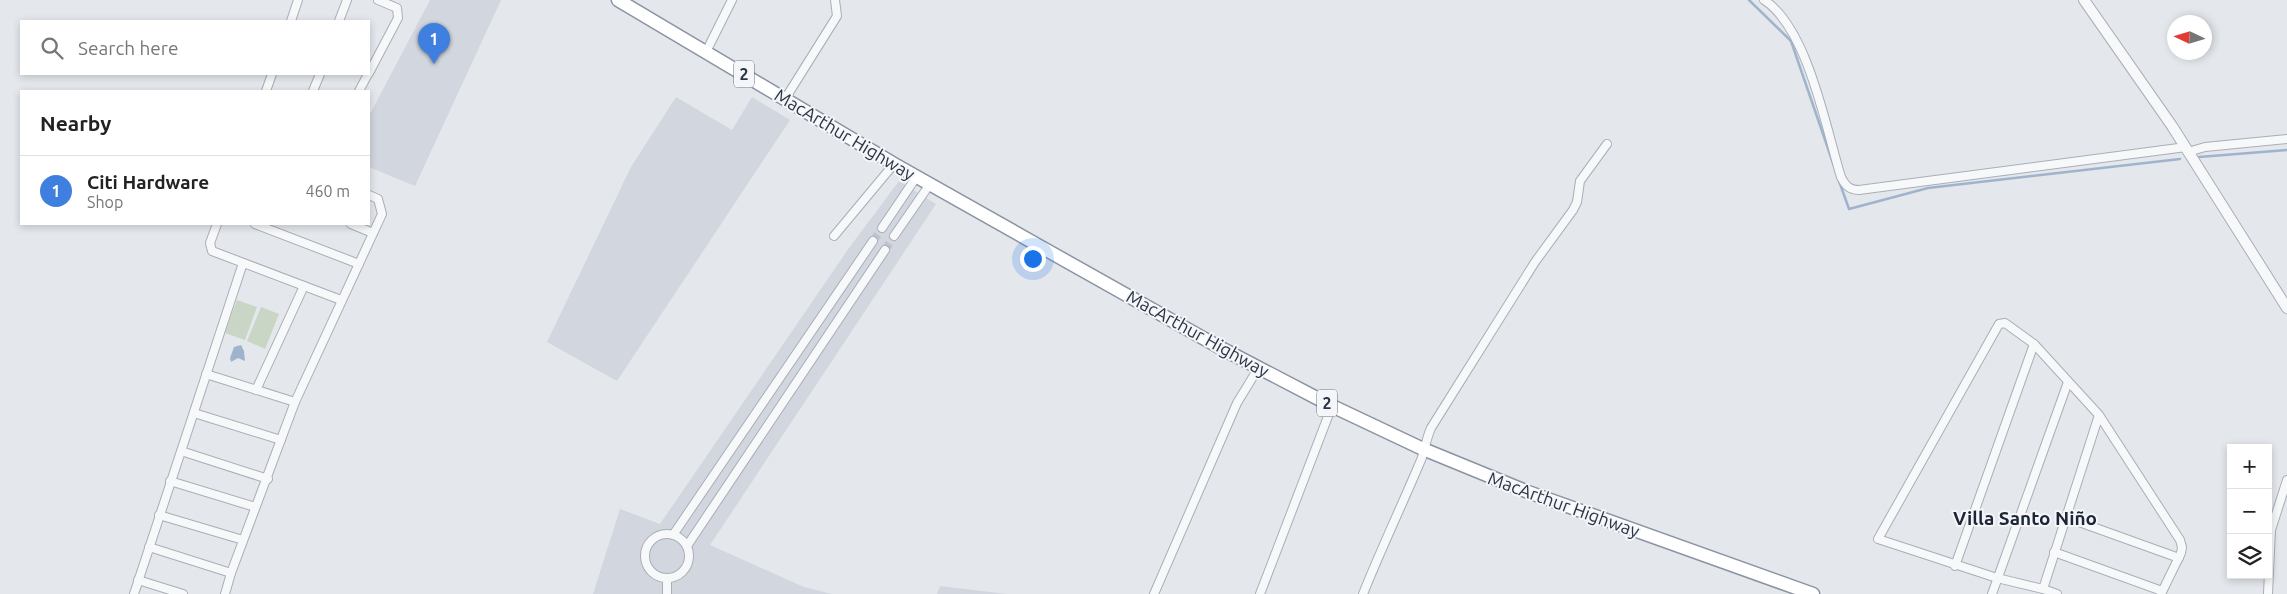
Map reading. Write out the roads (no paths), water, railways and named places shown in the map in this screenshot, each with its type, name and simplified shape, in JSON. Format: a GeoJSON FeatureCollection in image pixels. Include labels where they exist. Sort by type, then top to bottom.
{"type":"FeatureCollection","features":[{"type":"Feature","properties":{"kind":"highway","name":"MacArthur Highway"},"geometry":{"type":"LineString","coordinates":[[618,0],[894,164],[1332,406],[1423,449],[1536,495],[1813,594]]}},
{"type":"Feature","properties":{"kind":"street"},"geometry":{"type":"LineString","coordinates":[[291,20],[298,0]]}},
{"type":"Feature","properties":{"kind":"street"},"geometry":{"type":"LineString","coordinates":[[339,20],[347,0]]}},
{"type":"Feature","properties":{"kind":"street"},"geometry":{"type":"LineString","coordinates":[[370,71],[399,13],[397,8],[378,0]]}},
{"type":"Feature","properties":{"kind":"street"},"geometry":{"type":"LineString","coordinates":[[706,52],[732,0]]}},
{"type":"Feature","properties":{"kind":"street"},"geometry":{"type":"LineString","coordinates":[[785,99],[837,16],[835,0]]}},
{"type":"Feature","properties":{"kind":"street"},"geometry":{"type":"LineString","coordinates":[[1764,0],[1772,5],[1792,30],[1819,100],[1845,185],[1852,189],[1859,190],[2205,147],[2287,139]]}},
{"type":"Feature","properties":{"kind":"street"},"geometry":{"type":"LineString","coordinates":[[2084,0],[2187,150],[2287,308]]}},
{"type":"Feature","properties":{"kind":"street"},"geometry":{"type":"LineString","coordinates":[[266,90],[272,75]]}},
{"type":"Feature","properties":{"kind":"street"},"geometry":{"type":"LineString","coordinates":[[313,90],[320,75]]}},
{"type":"Feature","properties":{"kind":"street"},"geometry":{"type":"LineString","coordinates":[[360,90],[368,75]]}},
{"type":"Feature","properties":{"kind":"street"},"geometry":{"type":"LineString","coordinates":[[1363,594],[1387,533],[1422,458],[1423,449],[1431,428],[1535,262],[1573,210],[1577,202],[1580,180],[1607,144]]}},
{"type":"Feature","properties":{"kind":"street"},"geometry":{"type":"LineString","coordinates":[[834,236],[894,164]]}},
{"type":"Feature","properties":{"kind":"street"},"geometry":{"type":"LineString","coordinates":[[882,228],[916,176]]}},
{"type":"Feature","properties":{"kind":"street"},"geometry":{"type":"LineString","coordinates":[[894,236],[930,184]]}},
{"type":"Feature","properties":{"kind":"street"},"geometry":{"type":"LineString","coordinates":[[225,594],[255,507],[268,479],[295,402],[382,214],[378,199],[370,195]]}},
{"type":"Feature","properties":{"kind":"street"},"geometry":{"type":"LineString","coordinates":[[217,225],[209,248],[212,251],[242,264],[341,300]]}},
{"type":"Feature","properties":{"kind":"street"},"geometry":{"type":"LineString","coordinates":[[258,225],[359,264]]}},
{"type":"Feature","properties":{"kind":"street"},"geometry":{"type":"LineString","coordinates":[[354,225],[373,232]]}},
{"type":"Feature","properties":{"kind":"street"},"geometry":{"type":"LineString","coordinates":[[673,535],[873,241]]}},
{"type":"Feature","properties":{"kind":"street"},"geometry":{"type":"LineString","coordinates":[[687,546],[885,250]]}},
{"type":"Feature","properties":{"kind":"street"},"geometry":{"type":"LineString","coordinates":[[134,594],[242,264]]}},
{"type":"Feature","properties":{"kind":"street"},"geometry":{"type":"LineString","coordinates":[[256,390],[304,286]]}},
{"type":"Feature","properties":{"kind":"street"},"geometry":{"type":"LineString","coordinates":[[820,319],[835,325]]}},
{"type":"Feature","properties":{"kind":"street"},"geometry":{"type":"LineString","coordinates":[[2054,552],[2162,593],[2179,558],[2182,547],[2180,540],[2099,414],[2034,344],[2005,323],[1999,324],[1879,537],[1880,541],[1955,566],[2057,594]]}},
{"type":"Feature","properties":{"kind":"street"},"geometry":{"type":"LineString","coordinates":[[1955,566],[2034,344]]}},
{"type":"Feature","properties":{"kind":"street"},"geometry":{"type":"LineString","coordinates":[[1154,594],[1237,403],[1259,367]]}},
{"type":"Feature","properties":{"kind":"street"},"geometry":{"type":"LineString","coordinates":[[206,374],[295,402]]}},
{"type":"Feature","properties":{"kind":"street"},"geometry":{"type":"LineString","coordinates":[[1992,594],[2068,382]]}},
{"type":"Feature","properties":{"kind":"street"},"geometry":{"type":"LineString","coordinates":[[774,386],[788,395]]}},
{"type":"Feature","properties":{"kind":"street"},"geometry":{"type":"LineString","coordinates":[[1260,594],[1332,406]]}},
{"type":"Feature","properties":{"kind":"street"},"geometry":{"type":"LineString","coordinates":[[194,413],[281,440]]}},
{"type":"Feature","properties":{"kind":"street"},"geometry":{"type":"LineString","coordinates":[[2043,589],[2099,414]]}},
{"type":"Feature","properties":{"kind":"street"},"geometry":{"type":"LineString","coordinates":[[181,451],[268,479]]}},
{"type":"Feature","properties":{"kind":"street"},"geometry":{"type":"LineString","coordinates":[[727,455],[741,465]]}},
{"type":"Feature","properties":{"kind":"street"},"geometry":{"type":"LineString","coordinates":[[2268,594],[2271,530],[2287,480]]}},
{"type":"Feature","properties":{"kind":"street"},"geometry":{"type":"LineString","coordinates":[[170,481],[255,507]]}},
{"type":"Feature","properties":{"kind":"street"},"geometry":{"type":"LineString","coordinates":[[159,515],[243,540]]}},
{"type":"Feature","properties":{"kind":"street"},"geometry":{"type":"LineString","coordinates":[[2065,517],[2179,558]]}},
{"type":"Feature","properties":{"kind":"street"},"geometry":{"type":"LineString","coordinates":[[667,533],[679,536],[687,546],[690,557],[687,568],[678,576],[667,579],[659,578],[649,570],[644,559],[647,546],[655,537],[667,533]]}},
{"type":"Feature","properties":{"kind":"street"},"geometry":{"type":"LineString","coordinates":[[149,547],[231,573]]}},
{"type":"Feature","properties":{"kind":"street"},"geometry":{"type":"LineString","coordinates":[[666,594],[667,579]]}},
{"type":"Feature","properties":{"kind":"street"},"geometry":{"type":"LineString","coordinates":[[138,580],[184,594]]}},
{"type":"Feature","properties":{"kind":"water"},"geometry":{"type":"Polygon","coordinates":[[[241,345],[245,361],[238,358],[231,362],[230,358],[234,347],[241,345]]]}},
{"type":"Feature","properties":{"kind":"waterway"},"geometry":{"type":"LineString","coordinates":[[1749,0],[1791,41],[1834,166]]}},
{"type":"Feature","properties":{"kind":"waterway"},"geometry":{"type":"LineString","coordinates":[[2199,157],[2287,150]]}},
{"type":"Feature","properties":{"kind":"waterway"},"geometry":{"type":"LineString","coordinates":[[1839,181],[1849,209],[1928,188],[2180,159]]}},
{"type":"Feature","properties":{"kind":"tunnel"},"geometry":{"type":"LineString","coordinates":[[873,241],[882,228]]}},
{"type":"Feature","properties":{"kind":"tunnel"},"geometry":{"type":"LineString","coordinates":[[885,250],[894,236]]}},
{"type":"Feature","properties":{"kind":"place","name":"Citi Hardware"},"geometry":{"type":"Point","coordinates":[434,64]}},
{"type":"Feature","properties":{"kind":"district","name":"Villa Santo Niño"},"geometry":{"type":"Point","coordinates":[2025,518]}}]}
